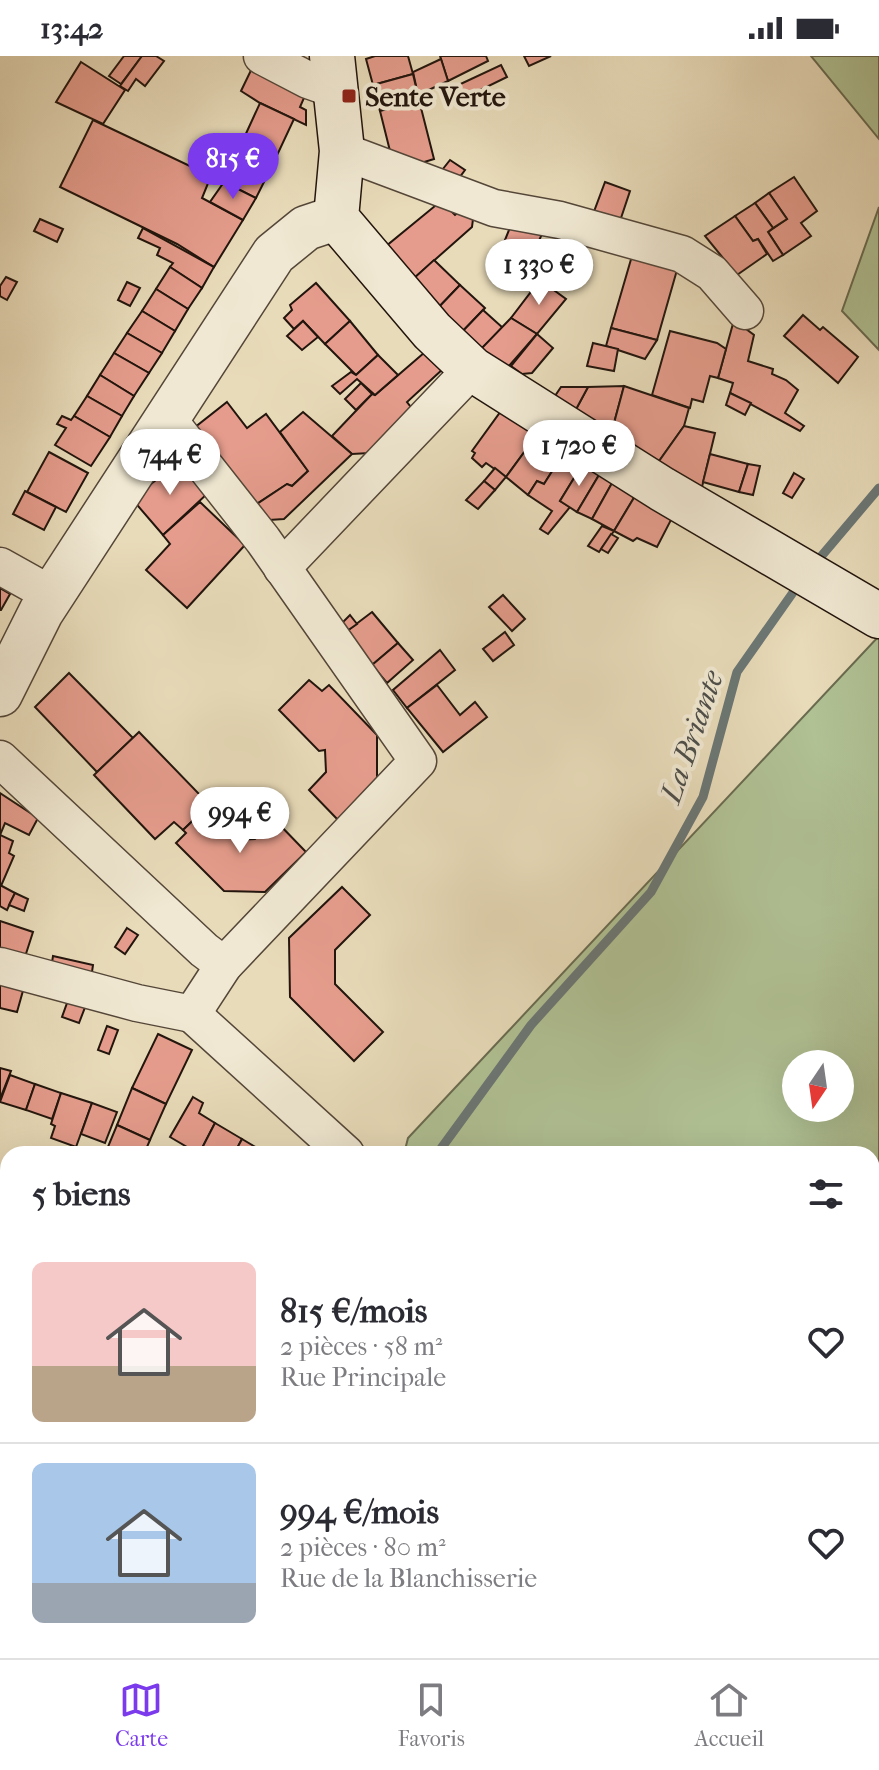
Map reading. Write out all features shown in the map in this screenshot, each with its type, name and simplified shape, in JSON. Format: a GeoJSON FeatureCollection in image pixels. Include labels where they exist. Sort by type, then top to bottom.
{"type":"FeatureCollection","features":[{"type":"Feature","properties":{"kind":"main road"},"geometry":{"type":"LineString","coordinates":[[334,73],[342,151],[336,218],[432,331],[472,369],[662,489],[863,606]]}},
{"type":"Feature","properties":{"kind":"main road"},"geometry":{"type":"LineString","coordinates":[[0,694],[41,612],[274,254],[306,228],[336,218]]}},
{"type":"Feature","properties":{"kind":"street"},"geometry":{"type":"LineString","coordinates":[[262,56],[308,80],[334,73]]}},
{"type":"Feature","properties":{"kind":"street"},"geometry":{"type":"LineString","coordinates":[[342,151],[494,208],[560,220],[682,254],[712,273],[745,311]]}},
{"type":"Feature","properties":{"kind":"street"},"geometry":{"type":"LineString","coordinates":[[282,568],[472,369]]}},
{"type":"Feature","properties":{"kind":"street"},"geometry":{"type":"LineString","coordinates":[[167,418],[282,568],[418,761],[224,965],[192,1014]]}},
{"type":"Feature","properties":{"kind":"street"},"geometry":{"type":"LineString","coordinates":[[0,566],[52,595]]}},
{"type":"Feature","properties":{"kind":"street"},"geometry":{"type":"LineString","coordinates":[[0,759],[204,950],[224,965]]}},
{"type":"Feature","properties":{"kind":"street"},"geometry":{"type":"LineString","coordinates":[[0,966],[137,1003],[192,1014],[337,1146]]}},
{"type":"Feature","properties":{"kind":"green space"},"geometry":{"type":"Polygon","coordinates":[[[811,56],[879,56],[879,139],[811,56]]]}},
{"type":"Feature","properties":{"kind":"green space"},"geometry":{"type":"Polygon","coordinates":[[[879,207],[879,350],[842,311],[879,207]]]}},
{"type":"Feature","properties":{"kind":"green space"},"geometry":{"type":"Polygon","coordinates":[[[879,636],[879,1146],[406,1146],[408,1138],[879,636]]]}},
{"type":"Feature","properties":{"kind":"building"},"geometry":{"type":"Polygon","coordinates":[[[124,56],[142,56],[121,84],[109,76],[124,56]]]}},
{"type":"Feature","properties":{"kind":"building"},"geometry":{"type":"Polygon","coordinates":[[[142,56],[156,56],[164,61],[145,86],[136,79],[128,91],[120,86],[142,56]]]}},
{"type":"Feature","properties":{"kind":"building"},"geometry":{"type":"Polygon","coordinates":[[[408,56],[413,74],[373,85],[366,59],[408,56]]]}},
{"type":"Feature","properties":{"kind":"building"},"geometry":{"type":"Polygon","coordinates":[[[440,56],[486,56],[488,61],[448,81],[440,56]]]}},
{"type":"Feature","properties":{"kind":"building"},"geometry":{"type":"Polygon","coordinates":[[[524,56],[551,56],[529,66],[524,56]]]}},
{"type":"Feature","properties":{"kind":"building"},"geometry":{"type":"Polygon","coordinates":[[[441,59],[448,81],[418,95],[413,72],[441,59]]]}},
{"type":"Feature","properties":{"kind":"building"},"geometry":{"type":"Polygon","coordinates":[[[256,60],[307,91],[300,107],[306,110],[306,125],[241,91],[256,60]]]}},
{"type":"Feature","properties":{"kind":"building"},"geometry":{"type":"Polygon","coordinates":[[[81,62],[125,90],[103,124],[56,102],[81,62]]]}},
{"type":"Feature","properties":{"kind":"building"},"geometry":{"type":"Polygon","coordinates":[[[501,65],[507,77],[460,100],[452,88],[501,65]]]}},
{"type":"Feature","properties":{"kind":"building"},"geometry":{"type":"Polygon","coordinates":[[[413,74],[419,100],[380,111],[373,85],[413,74]]]}},
{"type":"Feature","properties":{"kind":"building"},"geometry":{"type":"Polygon","coordinates":[[[419,100],[434,159],[408,167],[392,159],[380,111],[419,100]]]}},
{"type":"Feature","properties":{"kind":"building"},"geometry":{"type":"Polygon","coordinates":[[[260,103],[294,119],[272,166],[238,151],[260,103]]]}},
{"type":"Feature","properties":{"kind":"building"},"geometry":{"type":"Polygon","coordinates":[[[93,120],[211,176],[202,198],[243,220],[214,267],[177,244],[60,187],[93,120]]]}},
{"type":"Feature","properties":{"kind":"building"},"geometry":{"type":"Polygon","coordinates":[[[238,151],[272,166],[256,198],[224,182],[238,151]]]}},
{"type":"Feature","properties":{"kind":"building"},"geometry":{"type":"Polygon","coordinates":[[[450,160],[465,170],[453,186],[435,179],[450,160]]]}},
{"type":"Feature","properties":{"kind":"building"},"geometry":{"type":"Polygon","coordinates":[[[794,177],[817,211],[801,223],[811,236],[783,255],[768,232],[787,219],[769,193],[794,177]]]}},
{"type":"Feature","properties":{"kind":"building"},"geometry":{"type":"Polygon","coordinates":[[[224,182],[256,198],[243,220],[210,202],[224,182]]]}},
{"type":"Feature","properties":{"kind":"building"},"geometry":{"type":"Polygon","coordinates":[[[605,182],[630,191],[618,227],[592,217],[605,182]]]}},
{"type":"Feature","properties":{"kind":"building"},"geometry":{"type":"Polygon","coordinates":[[[769,193],[787,219],[773,228],[755,203],[769,193]]]}},
{"type":"Feature","properties":{"kind":"building"},"geometry":{"type":"Polygon","coordinates":[[[441,201],[455,215],[464,208],[473,219],[472,227],[412,280],[385,247],[441,201]]]}},
{"type":"Feature","properties":{"kind":"building"},"geometry":{"type":"Polygon","coordinates":[[[755,203],[773,228],[768,232],[783,255],[773,261],[758,239],[753,241],[735,216],[755,203]]]}},
{"type":"Feature","properties":{"kind":"building"},"geometry":{"type":"Polygon","coordinates":[[[735,216],[753,241],[758,239],[767,254],[737,275],[705,236],[735,216]]]}},
{"type":"Feature","properties":{"kind":"building"},"geometry":{"type":"Polygon","coordinates":[[[40,219],[63,229],[57,242],[34,231],[40,219]]]}},
{"type":"Feature","properties":{"kind":"building"},"geometry":{"type":"Polygon","coordinates":[[[513,220],[543,232],[529,262],[501,250],[513,220]]]}},
{"type":"Feature","properties":{"kind":"building"},"geometry":{"type":"Polygon","coordinates":[[[143,228],[214,267],[202,288],[170,267],[173,263],[157,255],[160,248],[138,238],[143,228]]]}},
{"type":"Feature","properties":{"kind":"building"},"geometry":{"type":"Polygon","coordinates":[[[634,249],[679,263],[657,340],[611,328],[634,249]]]}},
{"type":"Feature","properties":{"kind":"building"},"geometry":{"type":"Polygon","coordinates":[[[501,250],[517,257],[508,270],[497,259],[501,250]]]}},
{"type":"Feature","properties":{"kind":"building"},"geometry":{"type":"Polygon","coordinates":[[[517,257],[539,266],[525,287],[508,270],[517,257]]]}},
{"type":"Feature","properties":{"kind":"building"},"geometry":{"type":"Polygon","coordinates":[[[434,260],[460,285],[437,309],[412,280],[434,260]]]}},
{"type":"Feature","properties":{"kind":"building"},"geometry":{"type":"Polygon","coordinates":[[[170,267],[202,288],[188,309],[156,289],[170,267]]]}},
{"type":"Feature","properties":{"kind":"building"},"geometry":{"type":"Polygon","coordinates":[[[6,277],[17,282],[7,300],[0,296],[0,286],[6,277]]]}},
{"type":"Feature","properties":{"kind":"building"},"geometry":{"type":"Polygon","coordinates":[[[540,280],[566,299],[537,334],[511,318],[540,280]]]}},
{"type":"Feature","properties":{"kind":"building"},"geometry":{"type":"Polygon","coordinates":[[[127,282],[140,288],[130,306],[118,300],[127,282]]]}},
{"type":"Feature","properties":{"kind":"building"},"geometry":{"type":"Polygon","coordinates":[[[316,283],[350,321],[325,344],[303,321],[294,329],[284,318],[292,310],[290,305],[316,283]]]}},
{"type":"Feature","properties":{"kind":"building"},"geometry":{"type":"Polygon","coordinates":[[[460,285],[485,308],[461,333],[437,309],[460,285]]]}},
{"type":"Feature","properties":{"kind":"building"},"geometry":{"type":"Polygon","coordinates":[[[156,289],[188,309],[175,331],[142,311],[156,289]]]}},
{"type":"Feature","properties":{"kind":"building"},"geometry":{"type":"Polygon","coordinates":[[[483,310],[503,328],[481,349],[461,333],[483,310]]]}},
{"type":"Feature","properties":{"kind":"building"},"geometry":{"type":"Polygon","coordinates":[[[142,311],[175,331],[162,353],[127,333],[142,311]]]}},
{"type":"Feature","properties":{"kind":"building"},"geometry":{"type":"Polygon","coordinates":[[[803,315],[820,330],[823,327],[858,357],[838,383],[784,336],[803,315]]]}},
{"type":"Feature","properties":{"kind":"building"},"geometry":{"type":"Polygon","coordinates":[[[511,318],[537,334],[508,367],[481,349],[511,318]]]}},
{"type":"Feature","properties":{"kind":"building"},"geometry":{"type":"Polygon","coordinates":[[[734,320],[754,335],[748,361],[773,369],[772,374],[798,390],[785,413],[804,426],[800,431],[730,393],[733,383],[718,378],[734,320]]]}},
{"type":"Feature","properties":{"kind":"building"},"geometry":{"type":"Polygon","coordinates":[[[303,321],[318,337],[302,350],[287,336],[303,321]]]}},
{"type":"Feature","properties":{"kind":"building"},"geometry":{"type":"Polygon","coordinates":[[[350,321],[378,355],[356,375],[325,344],[350,321]]]}},
{"type":"Feature","properties":{"kind":"building"},"geometry":{"type":"Polygon","coordinates":[[[611,328],[657,340],[645,359],[606,346],[611,328]]]}},
{"type":"Feature","properties":{"kind":"building"},"geometry":{"type":"Polygon","coordinates":[[[670,331],[717,343],[726,349],[718,378],[710,376],[703,402],[692,399],[690,408],[652,395],[670,331]]]}},
{"type":"Feature","properties":{"kind":"building"},"geometry":{"type":"Polygon","coordinates":[[[127,333],[162,353],[149,373],[114,353],[127,333]]]}},
{"type":"Feature","properties":{"kind":"building"},"geometry":{"type":"Polygon","coordinates":[[[537,334],[553,348],[532,373],[522,374],[511,366],[537,334]]]}},
{"type":"Feature","properties":{"kind":"building"},"geometry":{"type":"Polygon","coordinates":[[[593,343],[618,349],[614,371],[587,366],[593,343]]]}},
{"type":"Feature","properties":{"kind":"building"},"geometry":{"type":"Polygon","coordinates":[[[425,352],[445,367],[407,402],[414,411],[370,453],[352,454],[332,436],[372,394],[375,395],[425,352]]]}},
{"type":"Feature","properties":{"kind":"building"},"geometry":{"type":"Polygon","coordinates":[[[114,353],[149,373],[134,396],[100,375],[114,353]]]}},
{"type":"Feature","properties":{"kind":"building"},"geometry":{"type":"Polygon","coordinates":[[[378,355],[398,375],[375,395],[357,379],[340,394],[332,386],[351,372],[356,375],[378,355]]]}},
{"type":"Feature","properties":{"kind":"building"},"geometry":{"type":"Polygon","coordinates":[[[100,375],[134,396],[122,416],[87,396],[100,375]]]}},
{"type":"Feature","properties":{"kind":"building"},"geometry":{"type":"Polygon","coordinates":[[[361,383],[372,394],[356,410],[345,399],[361,383]]]}},
{"type":"Feature","properties":{"kind":"building"},"geometry":{"type":"Polygon","coordinates":[[[624,386],[610,438],[574,413],[588,387],[624,386]]]}},
{"type":"Feature","properties":{"kind":"building"},"geometry":{"type":"Polygon","coordinates":[[[624,386],[689,408],[684,426],[657,464],[610,438],[624,386]]]}},
{"type":"Feature","properties":{"kind":"building"},"geometry":{"type":"Polygon","coordinates":[[[561,387],[588,387],[574,413],[553,399],[561,387]]]}},
{"type":"Feature","properties":{"kind":"building"},"geometry":{"type":"Polygon","coordinates":[[[730,393],[751,403],[745,415],[726,405],[730,393]]]}},
{"type":"Feature","properties":{"kind":"building"},"geometry":{"type":"Polygon","coordinates":[[[87,396],[122,416],[110,437],[74,416],[87,396]]]}},
{"type":"Feature","properties":{"kind":"building"},"geometry":{"type":"Polygon","coordinates":[[[227,402],[247,428],[266,414],[308,471],[292,486],[287,484],[252,507],[194,428],[227,402]]]}},
{"type":"Feature","properties":{"kind":"building"},"geometry":{"type":"Polygon","coordinates":[[[501,411],[536,436],[506,477],[486,463],[482,467],[472,458],[475,453],[472,451],[501,411]]]}},
{"type":"Feature","properties":{"kind":"building"},"geometry":{"type":"Polygon","coordinates":[[[303,412],[352,454],[284,519],[269,520],[257,504],[287,484],[292,486],[308,471],[280,432],[303,412]]]}},
{"type":"Feature","properties":{"kind":"building"},"geometry":{"type":"Polygon","coordinates":[[[62,416],[71,420],[74,416],[110,437],[91,466],[55,445],[66,428],[57,424],[62,416]]]}},
{"type":"Feature","properties":{"kind":"building"},"geometry":{"type":"Polygon","coordinates":[[[684,426],[715,433],[702,487],[657,464],[684,426]]]}},
{"type":"Feature","properties":{"kind":"building"},"geometry":{"type":"Polygon","coordinates":[[[536,436],[563,454],[544,484],[537,481],[528,495],[506,477],[536,436]]]}},
{"type":"Feature","properties":{"kind":"building"},"geometry":{"type":"Polygon","coordinates":[[[49,452],[88,473],[66,512],[27,492],[49,452]]]}},
{"type":"Feature","properties":{"kind":"building"},"geometry":{"type":"Polygon","coordinates":[[[563,454],[582,465],[560,501],[570,507],[548,534],[540,529],[552,511],[528,495],[537,481],[544,484],[563,454]]]}},
{"type":"Feature","properties":{"kind":"building"},"geometry":{"type":"Polygon","coordinates":[[[710,454],[748,464],[739,492],[703,482],[710,454]]]}},
{"type":"Feature","properties":{"kind":"building"},"geometry":{"type":"Polygon","coordinates":[[[180,461],[208,493],[163,535],[132,499],[180,461]]]}},
{"type":"Feature","properties":{"kind":"building"},"geometry":{"type":"Polygon","coordinates":[[[748,464],[760,466],[753,495],[739,492],[748,464]]]}},
{"type":"Feature","properties":{"kind":"building"},"geometry":{"type":"Polygon","coordinates":[[[582,465],[599,475],[577,512],[560,501],[582,465]]]}},
{"type":"Feature","properties":{"kind":"building"},"geometry":{"type":"Polygon","coordinates":[[[495,468],[506,477],[495,490],[484,481],[495,468]]]}},
{"type":"Feature","properties":{"kind":"building"},"geometry":{"type":"Polygon","coordinates":[[[794,473],[804,479],[792,498],[783,493],[794,473]]]}},
{"type":"Feature","properties":{"kind":"building"},"geometry":{"type":"Polygon","coordinates":[[[599,475],[612,483],[592,519],[577,512],[599,475]]]}},
{"type":"Feature","properties":{"kind":"building"},"geometry":{"type":"Polygon","coordinates":[[[484,481],[495,490],[478,509],[466,500],[484,481]]]}},
{"type":"Feature","properties":{"kind":"building"},"geometry":{"type":"Polygon","coordinates":[[[612,483],[635,496],[614,531],[592,519],[612,483]]]}},
{"type":"Feature","properties":{"kind":"building"},"geometry":{"type":"Polygon","coordinates":[[[25,491],[56,507],[44,530],[13,514],[25,491]]]}},
{"type":"Feature","properties":{"kind":"building"},"geometry":{"type":"Polygon","coordinates":[[[635,496],[672,518],[657,547],[637,538],[633,541],[614,531],[635,496]]]}},
{"type":"Feature","properties":{"kind":"building"},"geometry":{"type":"Polygon","coordinates":[[[200,502],[245,545],[187,608],[146,570],[170,544],[163,535],[200,502]]]}},
{"type":"Feature","properties":{"kind":"building"},"geometry":{"type":"Polygon","coordinates":[[[602,526],[614,531],[599,552],[588,546],[602,526]]]}},
{"type":"Feature","properties":{"kind":"building"},"geometry":{"type":"Polygon","coordinates":[[[611,534],[618,538],[608,553],[601,549],[611,534]]]}},
{"type":"Feature","properties":{"kind":"building"},"geometry":{"type":"Polygon","coordinates":[[[0,588],[10,594],[1,610],[0,610],[0,588]]]}},
{"type":"Feature","properties":{"kind":"building"},"geometry":{"type":"Polygon","coordinates":[[[503,595],[525,619],[512,631],[489,607],[503,595]]]}},
{"type":"Feature","properties":{"kind":"building"},"geometry":{"type":"Polygon","coordinates":[[[372,612],[398,643],[372,665],[347,631],[372,612]]]}},
{"type":"Feature","properties":{"kind":"building"},"geometry":{"type":"Polygon","coordinates":[[[350,615],[357,624],[347,631],[341,624],[350,615]]]}},
{"type":"Feature","properties":{"kind":"building"},"geometry":{"type":"Polygon","coordinates":[[[505,632],[514,645],[493,661],[483,649],[505,632]]]}},
{"type":"Feature","properties":{"kind":"building"},"geometry":{"type":"Polygon","coordinates":[[[398,643],[413,660],[387,683],[372,665],[398,643]]]}},
{"type":"Feature","properties":{"kind":"building"},"geometry":{"type":"Polygon","coordinates":[[[440,650],[455,670],[407,708],[393,690],[440,650]]]}},
{"type":"Feature","properties":{"kind":"building"},"geometry":{"type":"Polygon","coordinates":[[[69,673],[133,738],[97,772],[35,707],[69,673]]]}},
{"type":"Feature","properties":{"kind":"building"},"geometry":{"type":"Polygon","coordinates":[[[309,680],[322,691],[329,685],[377,735],[377,783],[339,821],[309,790],[326,772],[325,750],[319,751],[279,710],[309,680]]]}},
{"type":"Feature","properties":{"kind":"building"},"geometry":{"type":"Polygon","coordinates":[[[437,685],[460,715],[475,702],[487,717],[443,752],[407,708],[437,685]]]}},
{"type":"Feature","properties":{"kind":"building"},"geometry":{"type":"Polygon","coordinates":[[[139,732],[200,795],[195,801],[204,810],[183,830],[174,822],[155,839],[94,775],[139,732]]]}},
{"type":"Feature","properties":{"kind":"building"},"geometry":{"type":"Polygon","coordinates":[[[0,793],[38,818],[29,835],[5,823],[0,835],[0,793]]]}},
{"type":"Feature","properties":{"kind":"building"},"geometry":{"type":"Polygon","coordinates":[[[204,810],[233,840],[255,839],[275,820],[306,852],[265,892],[224,891],[176,843],[186,833],[183,830],[204,810]]]}},
{"type":"Feature","properties":{"kind":"building"},"geometry":{"type":"Polygon","coordinates":[[[0,835],[13,841],[9,853],[14,856],[1,886],[0,885],[0,835]]]}},
{"type":"Feature","properties":{"kind":"building"},"geometry":{"type":"Polygon","coordinates":[[[0,885],[15,893],[7,910],[0,906],[0,885]]]}},
{"type":"Feature","properties":{"kind":"building"},"geometry":{"type":"Polygon","coordinates":[[[342,887],[370,915],[335,950],[335,984],[383,1032],[354,1061],[290,997],[289,938],[342,887]]]}},
{"type":"Feature","properties":{"kind":"building"},"geometry":{"type":"Polygon","coordinates":[[[15,893],[28,899],[24,911],[9,905],[15,893]]]}},
{"type":"Feature","properties":{"kind":"building"},"geometry":{"type":"Polygon","coordinates":[[[0,921],[33,932],[23,963],[0,957],[0,921]]]}},
{"type":"Feature","properties":{"kind":"building"},"geometry":{"type":"Polygon","coordinates":[[[127,928],[138,935],[125,954],[115,947],[127,928]]]}},
{"type":"Feature","properties":{"kind":"building"},"geometry":{"type":"Polygon","coordinates":[[[53,956],[93,965],[91,979],[51,969],[53,956]]]}},
{"type":"Feature","properties":{"kind":"building"},"geometry":{"type":"Polygon","coordinates":[[[0,975],[26,980],[17,1012],[0,1008],[0,975]]]}},
{"type":"Feature","properties":{"kind":"building"},"geometry":{"type":"Polygon","coordinates":[[[71,992],[89,997],[79,1023],[62,1017],[71,992]]]}},
{"type":"Feature","properties":{"kind":"building"},"geometry":{"type":"Polygon","coordinates":[[[107,1026],[118,1030],[109,1054],[98,1050],[107,1026]]]}},
{"type":"Feature","properties":{"kind":"building"},"geometry":{"type":"Polygon","coordinates":[[[158,1034],[192,1050],[166,1104],[132,1088],[158,1034]]]}},
{"type":"Feature","properties":{"kind":"building"},"geometry":{"type":"Polygon","coordinates":[[[0,1068],[11,1071],[0,1099],[0,1068]]]}},
{"type":"Feature","properties":{"kind":"building"},"geometry":{"type":"Polygon","coordinates":[[[10,1075],[35,1084],[26,1110],[0,1102],[10,1075]]]}},
{"type":"Feature","properties":{"kind":"building"},"geometry":{"type":"Polygon","coordinates":[[[35,1084],[61,1093],[52,1119],[26,1110],[35,1084]]]}},
{"type":"Feature","properties":{"kind":"building"},"geometry":{"type":"Polygon","coordinates":[[[132,1088],[166,1104],[150,1140],[117,1125],[132,1088]]]}},
{"type":"Feature","properties":{"kind":"building"},"geometry":{"type":"Polygon","coordinates":[[[61,1093],[92,1103],[76,1146],[51,1138],[55,1126],[51,1124],[61,1093]]]}},
{"type":"Feature","properties":{"kind":"building"},"geometry":{"type":"Polygon","coordinates":[[[193,1097],[203,1103],[199,1113],[215,1123],[203,1146],[185,1146],[170,1137],[193,1097]]]}},
{"type":"Feature","properties":{"kind":"building"},"geometry":{"type":"Polygon","coordinates":[[[92,1103],[117,1112],[105,1143],[81,1134],[92,1103]]]}},
{"type":"Feature","properties":{"kind":"building"},"geometry":{"type":"Polygon","coordinates":[[[215,1123],[242,1139],[238,1146],[203,1146],[215,1123]]]}},
{"type":"Feature","properties":{"kind":"building"},"geometry":{"type":"Polygon","coordinates":[[[117,1125],[150,1140],[147,1146],[108,1146],[117,1125]]]}},
{"type":"Feature","properties":{"kind":"building"},"geometry":{"type":"Polygon","coordinates":[[[242,1139],[254,1146],[238,1146],[242,1139]]]}},
{"type":"Feature","properties":{"kind":"waterway","name":"La Briante"},"geometry":{"type":"LineString","coordinates":[[813,566],[879,488]]}},
{"type":"Feature","properties":{"kind":"waterway","name":"La Briante"},"geometry":{"type":"LineString","coordinates":[[443,1146],[531,1025],[651,892],[703,797],[737,672],[799,584]]}},
{"type":"Feature","properties":{"kind":"place","name":"Sente Verte"},"geometry":{"type":"Point","coordinates":[349,96]}}]}
